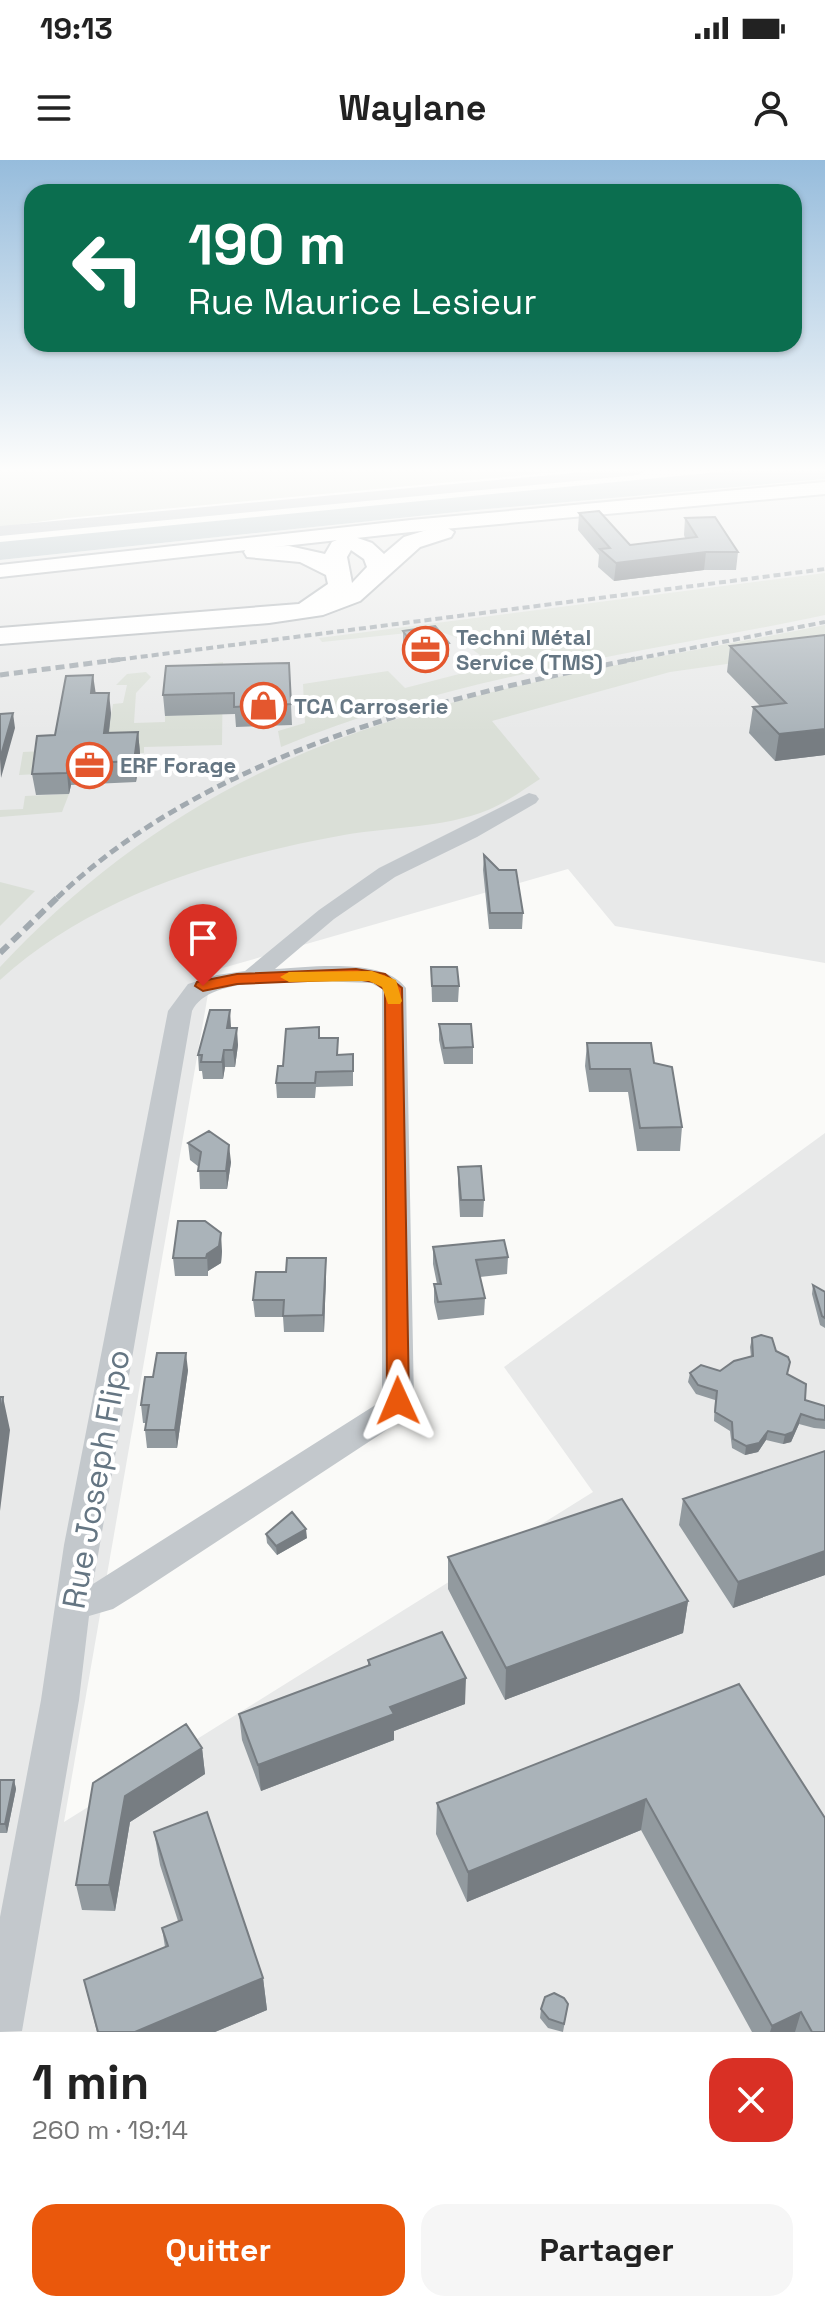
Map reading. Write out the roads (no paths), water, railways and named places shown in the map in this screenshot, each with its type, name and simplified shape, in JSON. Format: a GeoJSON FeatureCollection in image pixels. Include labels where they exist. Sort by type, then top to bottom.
{"type":"FeatureCollection","features":[{"type":"Feature","properties":{"kind":"highway"},"geometry":{"type":"LineString","coordinates":[[312,558],[329,564],[340,574]]}},
{"type":"Feature","properties":{"kind":"highway"},"geometry":{"type":"LineString","coordinates":[[0,633],[303,606],[334,592],[340,585],[334,558]]}},
{"type":"Feature","properties":{"kind":"highway"},"geometry":{"type":"LineString","coordinates":[[372,577],[379,569],[375,558]]}},
{"type":"Feature","properties":{"kind":"highway"},"geometry":{"type":"LineString","coordinates":[[0,633],[300,612],[340,602],[393,558]]}},
{"type":"Feature","properties":{"kind":"main road"},"geometry":{"type":"LineString","coordinates":[[0,571],[114,558]]}},
{"type":"Feature","properties":{"kind":"main road"},"geometry":{"type":"LineString","coordinates":[[0,579],[195,558]]}},
{"type":"Feature","properties":{"kind":"street"},"geometry":{"type":"LineString","coordinates":[[251,978],[382,875],[420,854],[470,833],[502,811],[529,799]]}},
{"type":"Feature","properties":{"kind":"street","name":"Rue Joseph Flipo"},"geometry":{"type":"LineString","coordinates":[[0,2031],[60,1700],[81,1545],[180,1011],[186,999],[203,986],[251,978],[365,974],[385,980],[394,988],[398,1398],[388,1413],[125,1584],[100,1598],[73,1605]]}},
{"type":"Feature","properties":{"kind":"railway"},"geometry":{"type":"LineString","coordinates":[[108,661],[825,569]]}},
{"type":"Feature","properties":{"kind":"railway"},"geometry":{"type":"LineString","coordinates":[[632,660],[825,622]]}},
{"type":"Feature","properties":{"kind":"railway"},"geometry":{"type":"LineString","coordinates":[[0,675],[123,659]]}},
{"type":"Feature","properties":{"kind":"railway"},"geometry":{"type":"LineString","coordinates":[[57,898],[117,848],[183,805],[254,769],[328,739],[404,714],[632,660]]}},
{"type":"Feature","properties":{"kind":"railway"},"geometry":{"type":"LineString","coordinates":[[625,661],[632,660]]}},
{"type":"Feature","properties":{"kind":"railway"},"geometry":{"type":"LineString","coordinates":[[0,953],[59,896]]}},
{"type":"Feature","properties":{"kind":"place","name":"Techni Métal Service (TMS)"},"geometry":{"type":"Point","coordinates":[425,650]}},
{"type":"Feature","properties":{"kind":"place","name":"TCA Carroserie"},"geometry":{"type":"Point","coordinates":[263,706]}},
{"type":"Feature","properties":{"kind":"place","name":"ERF Forage"},"geometry":{"type":"Point","coordinates":[89,765]}}]}
